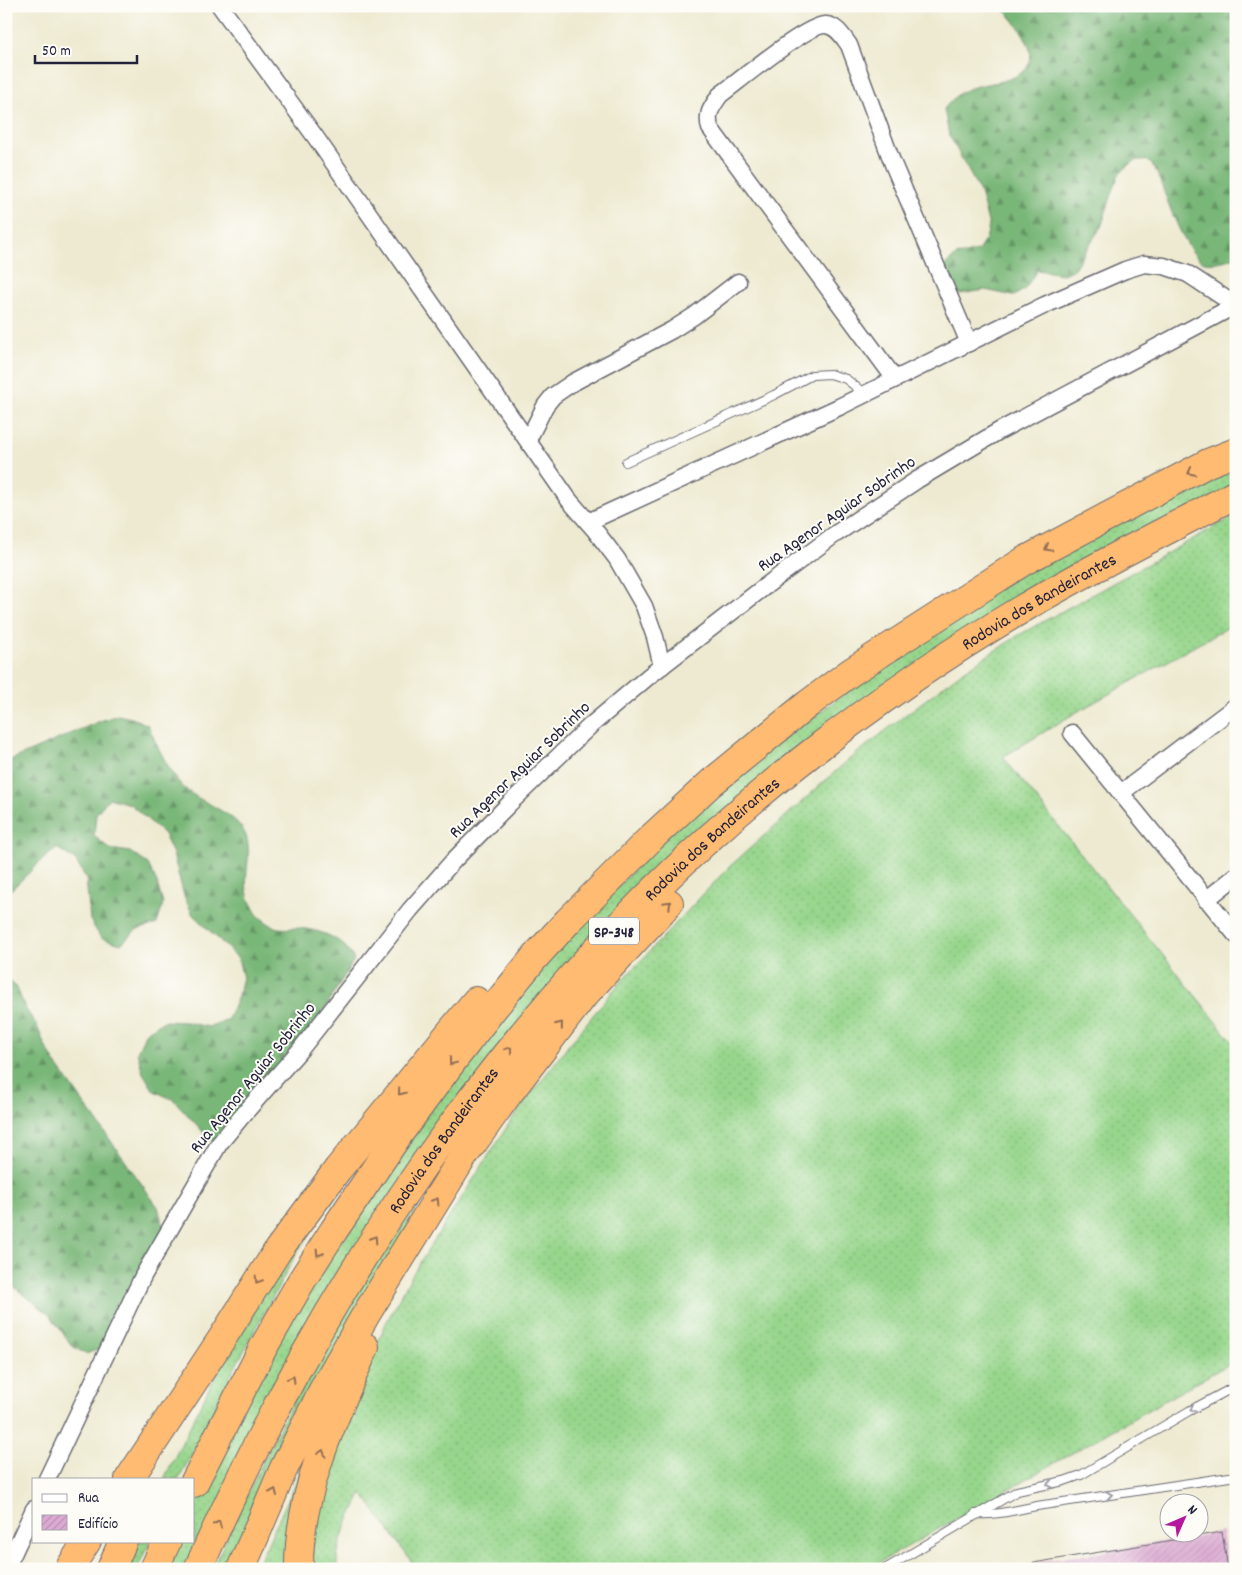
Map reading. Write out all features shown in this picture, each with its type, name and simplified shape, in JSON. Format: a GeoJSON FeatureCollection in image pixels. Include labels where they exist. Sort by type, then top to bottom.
{"type":"FeatureCollection","features":[{"type":"Feature","properties":{"kind":"highway","name":"SP-348"},"geometry":{"type":"LineString","coordinates":[[195,1482],[263,1348],[302,1280],[401,1131],[450,1063],[535,957],[651,838],[711,783],[808,704],[851,672],[901,639],[1024,561],[1208,463],[1236,452]]}},
{"type":"Feature","properties":{"kind":"highway","name":"Rodovia dos Bandeirantes"},"geometry":{"type":"LineString","coordinates":[[198,1569],[229,1499],[290,1383],[352,1273],[409,1185],[514,1043],[613,932],[720,828],[809,754],[864,713],[982,634],[1039,599],[1236,494]]}},
{"type":"Feature","properties":{"kind":"highway"},"geometry":{"type":"LineString","coordinates":[[241,1569],[283,1470],[325,1386],[364,1316],[463,1157],[508,1094],[584,995],[650,922],[768,806],[817,764],[923,686],[1020,622],[1236,506]]}},
{"type":"Feature","properties":{"kind":"highway"},"geometry":{"type":"LineString","coordinates":[[130,1478],[223,1338],[278,1250],[332,1177],[460,1021],[551,919],[662,812],[752,735],[836,673],[901,639]]}},
{"type":"Feature","properties":{"kind":"highway"},"geometry":{"type":"LineString","coordinates":[[299,1569],[302,1529],[308,1498],[332,1424],[410,1242]]}},
{"type":"Feature","properties":{"kind":"highway"},"geometry":{"type":"LineString","coordinates":[[151,1478],[223,1338]]}},
{"type":"Feature","properties":{"kind":"highway"},"geometry":{"type":"LineString","coordinates":[[69,1569],[86,1542]]}},
{"type":"Feature","properties":{"kind":"highway"},"geometry":{"type":"LineString","coordinates":[[111,1569],[123,1542]]}},
{"type":"Feature","properties":{"kind":"highway"},"geometry":{"type":"LineString","coordinates":[[154,1569],[166,1542]]}},
{"type":"Feature","properties":{"kind":"street"},"geometry":{"type":"LineString","coordinates":[[220,6],[319,143],[569,500],[617,559],[644,606],[655,637],[662,666]]}},
{"type":"Feature","properties":{"kind":"street"},"geometry":{"type":"LineString","coordinates":[[895,379],[710,128],[707,118],[720,95],[802,35],[821,25],[829,25],[839,31],[849,45],[893,164],[969,343]]}},
{"type":"Feature","properties":{"kind":"street"},"geometry":{"type":"LineString","coordinates":[[588,522],[864,394],[1045,305],[1125,270],[1144,264],[1164,266],[1188,274],[1235,305]]}},
{"type":"Feature","properties":{"kind":"street"},"geometry":{"type":"LineString","coordinates":[[528,440],[545,406],[553,396],[572,383],[672,330],[694,316],[738,282]]}},
{"type":"Feature","properties":{"kind":"street","name":"Rua Agenor Aguiar Sobrinho"},"geometry":{"type":"LineString","coordinates":[[47,1478],[143,1276],[219,1144],[300,1050],[410,910],[454,860],[509,804],[590,726],[662,666],[834,535],[917,480],[999,431],[1235,305]]}},
{"type":"Feature","properties":{"kind":"street"},"geometry":{"type":"LineString","coordinates":[[1121,793],[1236,706]]}},
{"type":"Feature","properties":{"kind":"street"},"geometry":{"type":"LineString","coordinates":[[1072,733],[1236,935]]}},
{"type":"Feature","properties":{"kind":"street"},"geometry":{"type":"LineString","coordinates":[[1206,900],[1236,876]]}},
{"type":"Feature","properties":{"kind":"street"},"geometry":{"type":"LineString","coordinates":[[6,1569],[32,1513]]}},
{"type":"Feature","properties":{"kind":"lane"},"geometry":{"type":"LineString","coordinates":[[626,462],[812,376],[830,374],[846,379],[864,394]]}},
{"type":"Feature","properties":{"kind":"lane"},"geometry":{"type":"LineString","coordinates":[[884,1569],[1017,1491],[1072,1479],[1081,1475],[1189,1411],[1236,1386]]}},
{"type":"Feature","properties":{"kind":"lane"},"geometry":{"type":"LineString","coordinates":[[975,1514],[1006,1514],[1042,1505],[1236,1476]]}},
{"type":"Feature","properties":{"kind":"green space"},"geometry":{"type":"Polygon","coordinates":[[[1001,6],[1236,6],[1236,257],[1213,262],[1205,262],[1197,258],[1182,236],[1155,168],[1147,160],[1137,160],[1128,165],[1118,176],[1101,227],[1073,270],[1063,274],[1037,270],[1025,289],[1014,296],[985,290],[947,296],[943,286],[946,264],[956,256],[978,251],[986,239],[989,226],[980,192],[949,135],[944,109],[953,99],[969,89],[1009,79],[1022,72],[1029,64],[1031,55],[1023,34],[1001,6]]]}},
{"type":"Feature","properties":{"kind":"green space"},"geometry":{"type":"Polygon","coordinates":[[[1236,458],[1236,485],[910,670],[513,1031],[190,1569],[163,1569],[176,1542],[195,1542],[195,1501],[277,1337],[495,1015],[705,796],[970,602],[1236,458]]]}},
{"type":"Feature","properties":{"kind":"green space"},"geometry":{"type":"Polygon","coordinates":[[[1236,515],[1236,623],[1075,713],[1003,757],[1236,1046],[1236,1360],[868,1569],[417,1569],[362,1493],[341,1539],[337,1569],[304,1569],[331,1453],[386,1323],[412,1275],[512,1119],[616,987],[727,869],[846,762],[904,716],[962,672],[1019,635],[1236,515]]]}},
{"type":"Feature","properties":{"kind":"green space"},"geometry":{"type":"Polygon","coordinates":[[[118,715],[132,718],[148,725],[158,748],[181,785],[189,792],[235,820],[241,827],[248,845],[247,889],[249,898],[258,915],[278,928],[306,929],[331,936],[345,946],[354,960],[305,1041],[216,1146],[174,1100],[154,1091],[143,1073],[137,1052],[146,1032],[164,1021],[186,1022],[208,1027],[228,1019],[237,999],[243,978],[238,958],[193,915],[184,896],[173,854],[164,834],[130,804],[109,798],[96,814],[94,836],[110,849],[130,852],[148,864],[157,883],[163,904],[157,924],[136,930],[121,944],[101,938],[90,920],[86,878],[75,860],[57,848],[11,890],[6,892],[6,762],[118,715]]]}},
{"type":"Feature","properties":{"kind":"green space"},"geometry":{"type":"Polygon","coordinates":[[[6,977],[17,988],[25,1008],[37,1026],[45,1046],[56,1064],[158,1207],[164,1229],[99,1349],[86,1354],[72,1346],[50,1315],[13,1286],[6,1277],[6,977]]]}},
{"type":"Feature","properties":{"kind":"green space"},"geometry":{"type":"Polygon","coordinates":[[[364,1157],[295,1256],[234,1369],[180,1478],[164,1478],[213,1380],[249,1315],[284,1259],[364,1157]]]}},
{"type":"Feature","properties":{"kind":"green space"},"geometry":{"type":"Polygon","coordinates":[[[435,1174],[231,1569],[212,1569],[273,1441],[313,1365],[357,1293],[435,1174]]]}},
{"type":"Feature","properties":{"kind":"green space"},"geometry":{"type":"Polygon","coordinates":[[[325,1419],[293,1569],[256,1569],[325,1419]]]}},
{"type":"Feature","properties":{"kind":"green space"},"geometry":{"type":"Polygon","coordinates":[[[135,1542],[150,1542],[137,1569],[123,1569],[135,1542]]]}},
{"type":"Feature","properties":{"kind":"building"},"geometry":{"type":"Polygon","coordinates":[[[1222,1532],[1228,1569],[1033,1569],[1033,1563],[1161,1542],[1210,1542],[1210,1534],[1222,1532]]]}}]}
